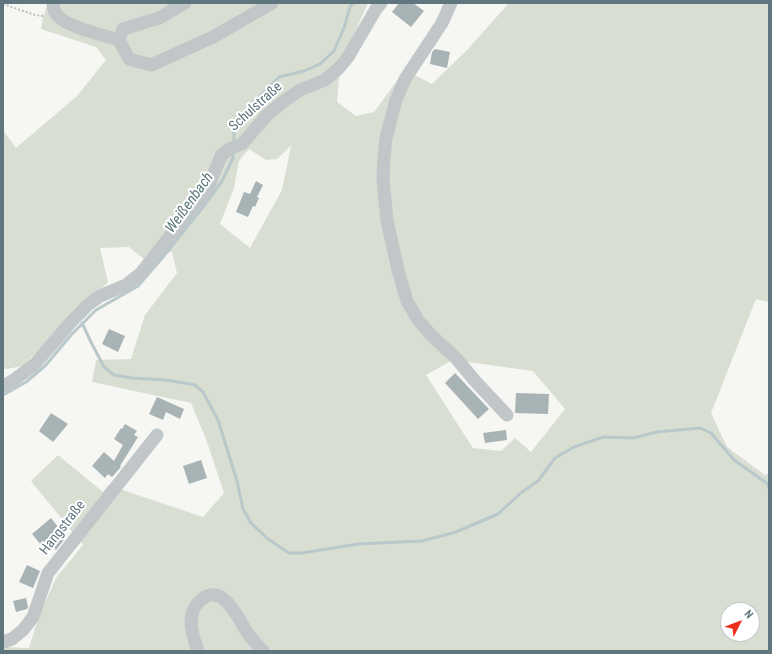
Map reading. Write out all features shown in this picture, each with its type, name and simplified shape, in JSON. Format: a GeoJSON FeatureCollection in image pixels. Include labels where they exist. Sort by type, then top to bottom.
{"type":"FeatureCollection","features":[{"type":"Feature","properties":{"kind":"street"},"geometry":{"type":"LineString","coordinates":[[53,3],[53,7],[58,17],[71,25],[119,40],[129,59],[151,66],[212,37],[272,3]]}},
{"type":"Feature","properties":{"kind":"street"},"geometry":{"type":"LineString","coordinates":[[119,40],[124,29],[159,18],[185,3]]}},
{"type":"Feature","properties":{"kind":"street","name":"Schulstraße"},"geometry":{"type":"LineString","coordinates":[[3,386],[14,380],[35,364],[72,321],[89,304],[100,296],[126,285],[141,273],[208,188],[222,156],[229,149],[242,144],[267,115],[284,101],[300,90],[325,80],[339,68],[348,57],[381,3]]}},
{"type":"Feature","properties":{"kind":"street"},"geometry":{"type":"LineString","coordinates":[[451,3],[442,23],[405,79],[396,100],[386,138],[384,157],[383,178],[388,221],[398,270],[407,301],[418,320],[431,335],[456,358],[474,381],[507,415]]}},
{"type":"Feature","properties":{"kind":"street","name":"Hangstraße"},"geometry":{"type":"LineString","coordinates":[[3,642],[12,639],[23,630],[33,617],[48,573],[157,435]]}},
{"type":"Feature","properties":{"kind":"street"},"geometry":{"type":"LineString","coordinates":[[198,651],[192,634],[191,617],[200,600],[207,596],[215,595],[225,599],[235,611],[248,633],[263,651]]}},
{"type":"Feature","properties":{"kind":"street"},"geometry":{"type":"LineString","coordinates":[[3,646],[5,651]]}},
{"type":"Feature","properties":{"kind":"path"},"geometry":{"type":"LineString","coordinates":[[3,4],[35,15],[58,17]]}},
{"type":"Feature","properties":{"kind":"shaded area"},"geometry":{"type":"Polygon","coordinates":[[[48,3],[368,3],[356,30],[339,77],[337,102],[356,116],[374,112],[405,70],[432,84],[468,49],[509,3],[769,3],[769,302],[756,299],[711,413],[727,447],[765,475],[769,473],[769,651],[3,651],[3,647],[29,648],[38,619],[56,578],[83,545],[31,481],[58,455],[103,492],[108,485],[203,517],[224,493],[206,439],[191,403],[92,382],[96,360],[131,359],[145,315],[177,273],[172,252],[144,259],[129,247],[100,248],[108,282],[23,366],[7,369],[3,368],[3,130],[16,148],[76,97],[106,60],[96,47],[41,29],[48,3]],[[291,146],[277,159],[266,160],[249,149],[239,161],[234,188],[220,224],[250,248],[282,190],[291,146]],[[453,360],[426,375],[473,448],[501,451],[515,438],[531,452],[565,409],[533,371],[453,360]]]}},
{"type":"Feature","properties":{"kind":"building"},"geometry":{"type":"Polygon","coordinates":[[[399,3],[413,3],[424,11],[411,27],[392,12],[399,3]]]}},
{"type":"Feature","properties":{"kind":"building"},"geometry":{"type":"Polygon","coordinates":[[[435,49],[450,52],[447,68],[430,64],[432,52],[435,49]]]}},
{"type":"Feature","properties":{"kind":"building"},"geometry":{"type":"Polygon","coordinates":[[[256,181],[263,185],[257,197],[259,198],[255,207],[253,206],[248,217],[236,212],[244,192],[250,194],[256,181]]]}},
{"type":"Feature","properties":{"kind":"building"},"geometry":{"type":"Polygon","coordinates":[[[109,329],[125,336],[118,352],[102,344],[109,329]]]}},
{"type":"Feature","properties":{"kind":"building"},"geometry":{"type":"Polygon","coordinates":[[[455,373],[489,409],[478,419],[445,383],[455,373]]]}},
{"type":"Feature","properties":{"kind":"building"},"geometry":{"type":"Polygon","coordinates":[[[516,393],[549,394],[548,414],[515,413],[516,393]]]}},
{"type":"Feature","properties":{"kind":"building"},"geometry":{"type":"Polygon","coordinates":[[[157,397],[184,409],[180,419],[166,412],[163,420],[149,414],[157,397]]]}},
{"type":"Feature","properties":{"kind":"building"},"geometry":{"type":"Polygon","coordinates":[[[51,413],[68,424],[53,442],[39,431],[51,413]]]}},
{"type":"Feature","properties":{"kind":"building"},"geometry":{"type":"Polygon","coordinates":[[[125,424],[137,431],[134,435],[138,437],[120,466],[121,467],[112,477],[108,474],[105,478],[92,466],[104,452],[114,461],[123,445],[114,439],[125,424]]]}},
{"type":"Feature","properties":{"kind":"building"},"geometry":{"type":"Polygon","coordinates":[[[506,430],[507,440],[485,443],[483,433],[506,430]]]}},
{"type":"Feature","properties":{"kind":"building"},"geometry":{"type":"Polygon","coordinates":[[[201,460],[207,478],[189,484],[183,466],[201,460]]]}},
{"type":"Feature","properties":{"kind":"building"},"geometry":{"type":"Polygon","coordinates":[[[51,518],[66,537],[56,550],[49,541],[42,546],[32,534],[51,518]]]}},
{"type":"Feature","properties":{"kind":"building"},"geometry":{"type":"Polygon","coordinates":[[[27,565],[40,571],[33,588],[19,582],[27,565]]]}},
{"type":"Feature","properties":{"kind":"building"},"geometry":{"type":"Polygon","coordinates":[[[26,598],[27,609],[16,612],[13,601],[26,598]]]}},
{"type":"Feature","properties":{"kind":"waterway","name":"Weißenbach"},"geometry":{"type":"LineString","coordinates":[[234,144],[234,130],[249,107],[279,77],[304,71],[320,64],[334,51],[344,28],[350,7],[353,3]]}},
{"type":"Feature","properties":{"kind":"waterway","name":"Weißenbach"},"geometry":{"type":"LineString","coordinates":[[3,395],[26,382],[45,366],[71,335],[96,310],[138,286],[163,257],[222,181],[233,158],[233,152]]}},
{"type":"Feature","properties":{"kind":"waterway"},"geometry":{"type":"LineString","coordinates":[[82,323],[104,367],[114,375],[132,378],[166,380],[195,385],[203,392],[218,420],[237,481],[243,509],[251,523],[268,539],[289,553],[302,553],[358,544],[422,541],[456,532],[498,514],[522,492],[538,481],[555,458],[574,447],[603,437],[633,438],[657,432],[700,428],[711,433],[734,460],[768,484],[769,489]]}}]}
